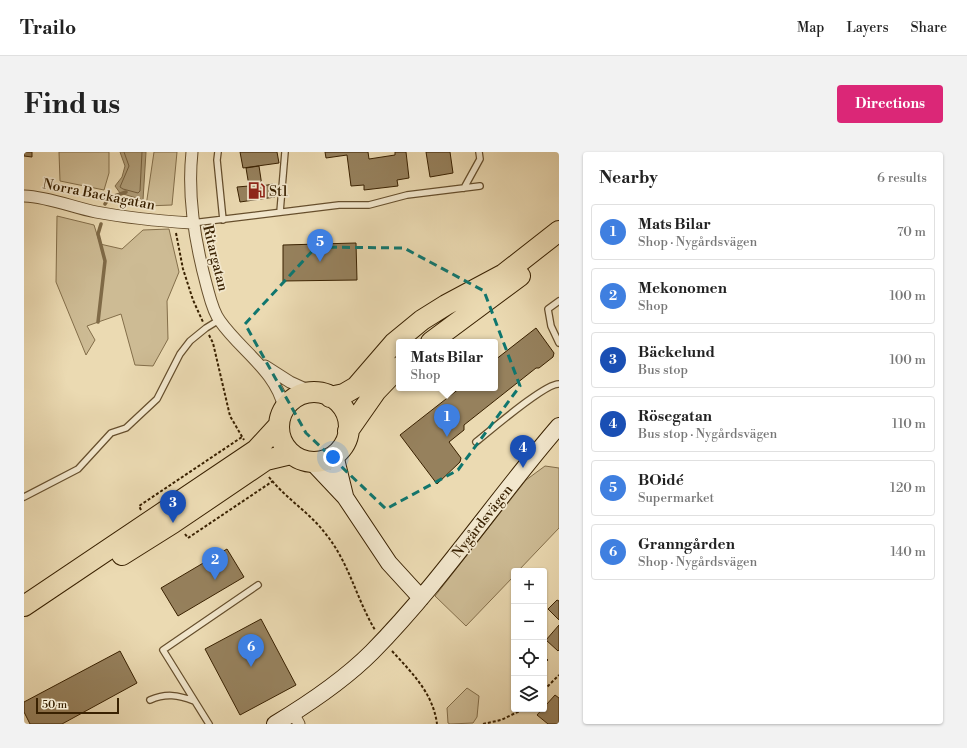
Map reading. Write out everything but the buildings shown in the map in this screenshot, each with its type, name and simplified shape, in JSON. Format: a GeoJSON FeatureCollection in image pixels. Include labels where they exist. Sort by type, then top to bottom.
{"type":"FeatureCollection","features":[{"type":"Feature","properties":{"kind":"highway"},"geometry":{"type":"LineString","coordinates":[[399,339],[422,320],[446,305],[504,274],[559,231]]}},
{"type":"Feature","properties":{"kind":"highway"},"geometry":{"type":"LineString","coordinates":[[435,339],[559,246]]}},
{"type":"Feature","properties":{"kind":"highway"},"geometry":{"type":"LineString","coordinates":[[24,606],[256,450],[294,398],[321,394],[344,394],[356,387],[396,341]]}},
{"type":"Feature","properties":{"kind":"highway"},"geometry":{"type":"LineString","coordinates":[[281,417],[281,440],[291,454],[304,461],[312,462],[324,460],[335,455],[345,443],[348,431],[376,391],[396,370]]}},
{"type":"Feature","properties":{"kind":"highway"},"geometry":{"type":"LineString","coordinates":[[321,394],[340,405],[345,412],[348,431]]}},
{"type":"Feature","properties":{"kind":"highway"},"geometry":{"type":"LineString","coordinates":[[24,611],[67,588],[168,527],[266,460],[291,454]]}},
{"type":"Feature","properties":{"kind":"street","name":"Ritargatan"},"geometry":{"type":"LineString","coordinates":[[192,152],[192,223],[201,264],[219,320],[277,386],[281,417]]}},
{"type":"Feature","properties":{"kind":"street","name":"Norra Backagatan"},"geometry":{"type":"LineString","coordinates":[[24,196],[49,199],[98,212],[159,221],[192,223]]}},
{"type":"Feature","properties":{"kind":"street","name":"Ritargatan"},"geometry":{"type":"LineString","coordinates":[[252,358],[290,382],[321,394]]}},
{"type":"Feature","properties":{"kind":"street","name":"Nygårdsvägen"},"geometry":{"type":"LineString","coordinates":[[275,724],[296,719],[383,640],[421,598],[523,468],[559,426]]}},
{"type":"Feature","properties":{"kind":"street"},"geometry":{"type":"LineString","coordinates":[[335,455],[345,498]]}},
{"type":"Feature","properties":{"kind":"street"},"geometry":{"type":"LineString","coordinates":[[312,462],[345,498],[389,563],[421,598]]}},
{"type":"Feature","properties":{"kind":"lane"},"geometry":{"type":"LineString","coordinates":[[218,152],[217,160],[223,220]]}},
{"type":"Feature","properties":{"kind":"lane"},"geometry":{"type":"LineString","coordinates":[[280,212],[285,152]]}},
{"type":"Feature","properties":{"kind":"lane"},"geometry":{"type":"LineString","coordinates":[[464,188],[480,158],[479,152]]}},
{"type":"Feature","properties":{"kind":"lane"},"geometry":{"type":"LineString","coordinates":[[192,223],[339,205],[369,205],[407,195],[480,186]]}},
{"type":"Feature","properties":{"kind":"lane"},"geometry":{"type":"LineString","coordinates":[[559,301],[548,309],[551,326],[559,343]]}},
{"type":"Feature","properties":{"kind":"lane"},"geometry":{"type":"LineString","coordinates":[[24,497],[78,469],[111,434],[126,428],[157,399],[180,354],[190,341],[219,320]]}},
{"type":"Feature","properties":{"kind":"lane"},"geometry":{"type":"LineString","coordinates":[[476,442],[541,391],[554,384],[559,384]]}},
{"type":"Feature","properties":{"kind":"lane"},"geometry":{"type":"LineString","coordinates":[[208,724],[163,650],[258,585]]}},
{"type":"Feature","properties":{"kind":"lane"},"geometry":{"type":"LineString","coordinates":[[150,700],[159,696],[178,695],[194,701]]}},
{"type":"Feature","properties":{"kind":"path"},"geometry":{"type":"LineString","coordinates":[[174,231],[177,235],[187,281],[213,344],[230,416],[246,442]]}},
{"type":"Feature","properties":{"kind":"path"},"geometry":{"type":"LineString","coordinates":[[144,513],[139,506],[242,437]]}},
{"type":"Feature","properties":{"kind":"path"},"geometry":{"type":"LineString","coordinates":[[268,475],[325,532],[344,560],[364,611],[383,640],[425,689],[432,700],[437,724]]}},
{"type":"Feature","properties":{"kind":"path"},"geometry":{"type":"LineString","coordinates":[[181,528],[188,538],[273,481]]}},
{"type":"Feature","properties":{"kind":"path"},"geometry":{"type":"LineString","coordinates":[[547,687],[559,675]]}},
{"type":"Feature","properties":{"kind":"path"},"geometry":{"type":"LineString","coordinates":[[483,724],[501,720],[518,712]]}},
{"type":"Feature","properties":{"kind":"highlighted area"},"geometry":{"type":"Polygon","coordinates":[[[316,247],[404,248],[484,291],[520,386],[458,470],[386,509],[306,433],[245,324],[316,247]]]}},
{"type":"Feature","properties":{"kind":"shaded area"},"geometry":{"type":"Polygon","coordinates":[[[59,152],[109,152],[109,173],[104,190],[60,181],[59,152]]]}},
{"type":"Feature","properties":{"kind":"shaded area"},"geometry":{"type":"Polygon","coordinates":[[[154,152],[177,152],[172,205],[146,206],[154,152]]]}},
{"type":"Feature","properties":{"kind":"shaded area"},"geometry":{"type":"Polygon","coordinates":[[[57,216],[94,225],[100,244],[122,249],[143,230],[169,229],[179,272],[167,301],[168,339],[153,366],[135,365],[121,314],[87,326],[95,340],[86,355],[56,282],[57,216]]]}},
{"type":"Feature","properties":{"kind":"shaded area"},"geometry":{"type":"Polygon","coordinates":[[[545,466],[559,468],[559,528],[521,568],[511,568],[511,579],[466,626],[435,596],[526,480],[545,466]]]}},
{"type":"Feature","properties":{"kind":"shaded area"},"geometry":{"type":"Polygon","coordinates":[[[467,688],[479,696],[477,717],[473,723],[448,723],[447,708],[467,688]]]}},
{"type":"Feature","properties":{"kind":"water"},"geometry":{"type":"Polygon","coordinates":[[[120,152],[146,152],[143,200],[120,193],[115,186],[122,177],[125,166],[120,152]]]}},
{"type":"Feature","properties":{"kind":"waterway"},"geometry":{"type":"LineString","coordinates":[[105,204],[109,198],[126,192]]}},
{"type":"Feature","properties":{"kind":"waterway"},"geometry":{"type":"LineString","coordinates":[[98,322],[105,261],[98,234],[101,224]]}},
{"type":"Feature","properties":{"kind":"place","name":"St1"},"geometry":{"type":"Point","coordinates":[256,191]}},
{"type":"Feature","properties":{"kind":"place","name":"BOidé"},"geometry":{"type":"Point","coordinates":[320,262]}},
{"type":"Feature","properties":{"kind":"place","name":"Mats Bilar"},"geometry":{"type":"Point","coordinates":[447,437]}},
{"type":"Feature","properties":{"kind":"place","name":"Rösegatan"},"geometry":{"type":"Point","coordinates":[523,468]}},
{"type":"Feature","properties":{"kind":"place","name":"Bäckelund"},"geometry":{"type":"Point","coordinates":[173,523]}},
{"type":"Feature","properties":{"kind":"place","name":"Mekonomen"},"geometry":{"type":"Point","coordinates":[215,580]}},
{"type":"Feature","properties":{"kind":"place","name":"Granngården"},"geometry":{"type":"Point","coordinates":[251,667]}}]}
